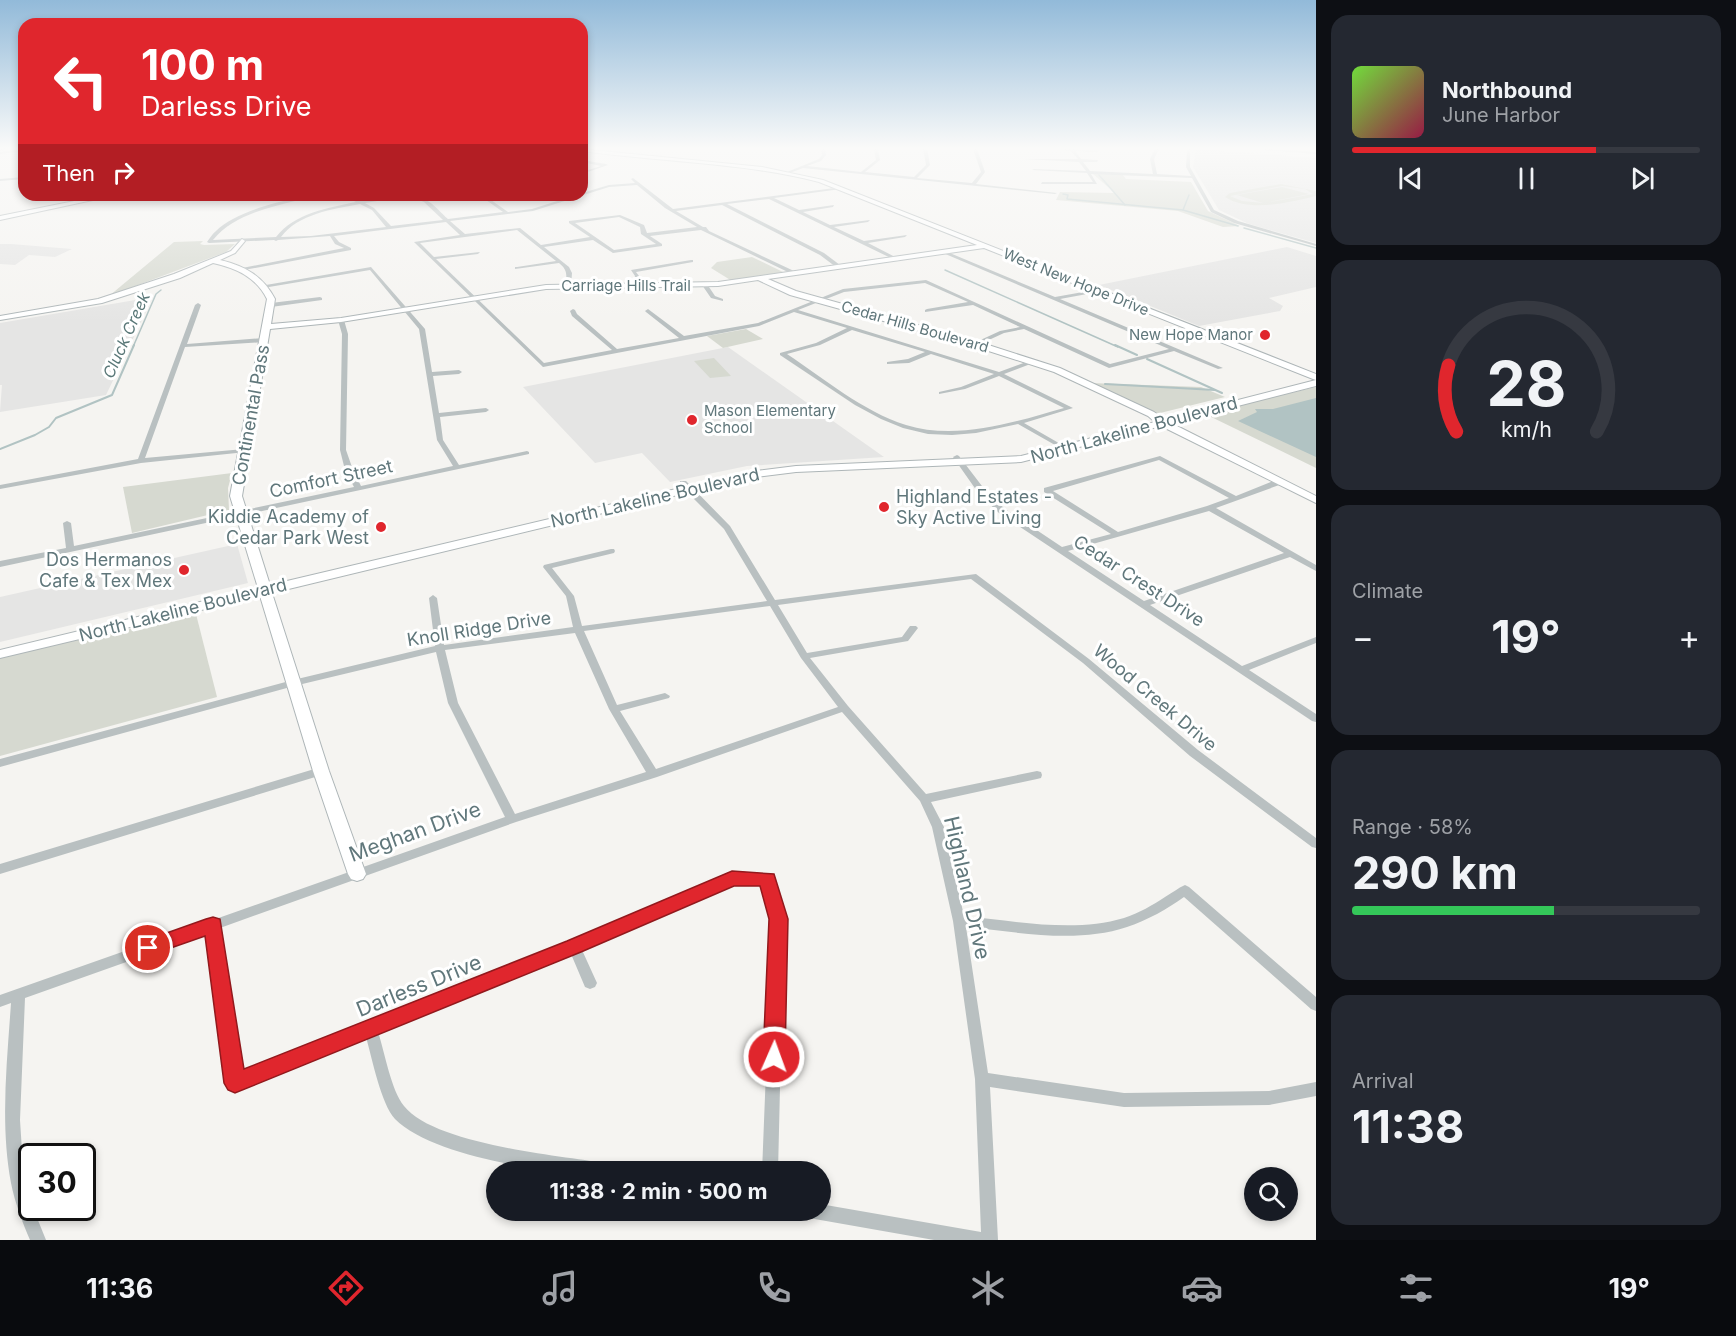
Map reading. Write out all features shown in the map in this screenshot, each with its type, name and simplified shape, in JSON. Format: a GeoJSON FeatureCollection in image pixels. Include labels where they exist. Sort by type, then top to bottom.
{"type":"FeatureCollection","features":[{"type":"Feature","properties":{"kind":"street"},"geometry":{"type":"LineString","coordinates":[[0,218],[51,207]]}},
{"type":"Feature","properties":{"kind":"street"},"geometry":{"type":"LineString","coordinates":[[269,207],[251,213],[216,232],[209,242],[276,240],[331,235],[546,207]]}},
{"type":"Feature","properties":{"kind":"street"},"geometry":{"type":"LineString","coordinates":[[276,240],[282,229],[301,218],[350,207]]}},
{"type":"Feature","properties":{"kind":"street"},"geometry":{"type":"LineString","coordinates":[[367,207],[378,214],[390,228]]}},
{"type":"Feature","properties":{"kind":"street"},"geometry":{"type":"LineString","coordinates":[[432,207],[465,236]]}},
{"type":"Feature","properties":{"kind":"street"},"geometry":{"type":"LineString","coordinates":[[498,207],[507,213]]}},
{"type":"Feature","properties":{"kind":"street"},"geometry":{"type":"LineString","coordinates":[[668,207],[704,228],[792,272]]}},
{"type":"Feature","properties":{"kind":"street"},"geometry":{"type":"LineString","coordinates":[[673,210],[699,207]]}},
{"type":"Feature","properties":{"kind":"street"},"geometry":{"type":"LineString","coordinates":[[729,207],[822,254],[838,266]]}},
{"type":"Feature","properties":{"kind":"street"},"geometry":{"type":"LineString","coordinates":[[791,207],[899,260]]}},
{"type":"Feature","properties":{"kind":"street"},"geometry":{"type":"LineString","coordinates":[[798,210],[825,207]]}},
{"type":"Feature","properties":{"kind":"street","name":"West New Hope Drive"},"geometry":{"type":"LineString","coordinates":[[889,207],[1098,290],[1195,331],[1204,337],[1314,379]]}},
{"type":"Feature","properties":{"kind":"street"},"geometry":{"type":"LineString","coordinates":[[1209,207],[1217,214],[1247,226],[1316,245]]}},
{"type":"Feature","properties":{"kind":"street"},"geometry":{"type":"LineString","coordinates":[[620,216],[642,226],[645,235],[660,245],[613,252],[594,238],[571,222],[620,216]]}},
{"type":"Feature","properties":{"kind":"street"},"geometry":{"type":"LineString","coordinates":[[830,225],[868,221]]}},
{"type":"Feature","properties":{"kind":"street"},"geometry":{"type":"LineString","coordinates":[[645,235],[704,228]]}},
{"type":"Feature","properties":{"kind":"street"},"geometry":{"type":"LineString","coordinates":[[568,286],[569,270],[518,229],[416,242],[543,364],[759,324],[820,300],[857,289],[926,281],[1109,366],[1175,349]]}},
{"type":"Feature","properties":{"kind":"street"},"geometry":{"type":"LineString","coordinates":[[244,270],[349,249],[337,243],[331,235]]}},
{"type":"Feature","properties":{"kind":"street"},"geometry":{"type":"LineString","coordinates":[[864,241],[905,236]]}},
{"type":"Feature","properties":{"kind":"street"},"geometry":{"type":"LineString","coordinates":[[540,246],[594,238]]}},
{"type":"Feature","properties":{"kind":"street"},"geometry":{"type":"LineString","coordinates":[[0,318],[99,301],[167,279],[212,261],[233,252],[242,241]]}},
{"type":"Feature","properties":{"kind":"street","name":"Carriage Hills Trail"},"geometry":{"type":"LineString","coordinates":[[266,334],[474,297],[568,286],[705,285],[838,266],[899,260],[986,245]]}},
{"type":"Feature","properties":{"kind":"street"},"geometry":{"type":"LineString","coordinates":[[945,252],[1220,368]]}},
{"type":"Feature","properties":{"kind":"street"},"geometry":{"type":"LineString","coordinates":[[433,258],[478,253]]}},
{"type":"Feature","properties":{"kind":"street"},"geometry":{"type":"LineString","coordinates":[[212,261],[244,270],[263,286],[269,294],[271,305],[320,299]]}},
{"type":"Feature","properties":{"kind":"street"},"geometry":{"type":"LineString","coordinates":[[636,286],[637,276],[633,271],[691,261]]}},
{"type":"Feature","properties":{"kind":"street"},"geometry":{"type":"LineString","coordinates":[[517,268],[560,262]]}},
{"type":"Feature","properties":{"kind":"street"},"geometry":{"type":"LineString","coordinates":[[263,286],[371,268],[422,329],[440,440],[457,467]]}},
{"type":"Feature","properties":{"kind":"street","name":"Cedar Hills Boulevard"},"geometry":{"type":"LineString","coordinates":[[763,277],[782,289],[976,344],[1031,363],[1156,420],[1316,500]]}},
{"type":"Feature","properties":{"kind":"street"},"geometry":{"type":"LineString","coordinates":[[705,285],[713,297],[721,300]]}},
{"type":"Feature","properties":{"kind":"street"},"geometry":{"type":"LineString","coordinates":[[1056,298],[1098,290]]}},
{"type":"Feature","properties":{"kind":"street"},"geometry":{"type":"LineString","coordinates":[[927,311],[973,303]]}},
{"type":"Feature","properties":{"kind":"street"},"geometry":{"type":"LineString","coordinates":[[141,461],[198,304]]}},
{"type":"Feature","properties":{"kind":"street","name":"Continental Pass"},"geometry":{"type":"LineString","coordinates":[[271,305],[236,496],[321,771],[357,874]]}},
{"type":"Feature","properties":{"kind":"street"},"geometry":{"type":"LineString","coordinates":[[573,311],[573,315],[616,351]]}},
{"type":"Feature","properties":{"kind":"street"},"geometry":{"type":"LineString","coordinates":[[648,311],[684,339]]}},
{"type":"Feature","properties":{"kind":"street"},"geometry":{"type":"LineString","coordinates":[[795,311],[852,328],[931,352],[1000,374],[1070,408],[986,430],[958,432],[905,426],[875,414],[783,354],[818,344],[852,328]]}},
{"type":"Feature","properties":{"kind":"street"},"geometry":{"type":"LineString","coordinates":[[341,320],[345,334],[343,450],[349,470],[359,489]]}},
{"type":"Feature","properties":{"kind":"street"},"geometry":{"type":"LineString","coordinates":[[976,344],[1002,332],[1025,327]]}},
{"type":"Feature","properties":{"kind":"street"},"geometry":{"type":"LineString","coordinates":[[182,346],[266,334]]}},
{"type":"Feature","properties":{"kind":"street"},"geometry":{"type":"LineString","coordinates":[[888,363],[909,361],[931,352]]}},
{"type":"Feature","properties":{"kind":"street"},"geometry":{"type":"LineString","coordinates":[[941,393],[1031,363]]}},
{"type":"Feature","properties":{"kind":"street"},"geometry":{"type":"LineString","coordinates":[[430,374],[459,372]]}},
{"type":"Feature","properties":{"kind":"street","name":"North Lakeline Boulevard"},"geometry":{"type":"LineString","coordinates":[[0,645],[263,586],[767,465],[1022,459],[1156,420],[1314,379]]}},
{"type":"Feature","properties":{"kind":"street"},"geometry":{"type":"LineString","coordinates":[[436,415],[486,410]]}},
{"type":"Feature","properties":{"kind":"street","name":"North Lakeline Boulevard"},"geometry":{"type":"LineString","coordinates":[[959,460],[1010,454],[1156,420]]}},
{"type":"Feature","properties":{"kind":"street"},"geometry":{"type":"LineString","coordinates":[[1018,422],[1055,443]]}},
{"type":"Feature","properties":{"kind":"street"},"geometry":{"type":"LineString","coordinates":[[0,487],[141,461],[244,451]]}},
{"type":"Feature","properties":{"kind":"street","name":"Comfort Street"},"geometry":{"type":"LineString","coordinates":[[0,564],[527,453]]}},
{"type":"Feature","properties":{"kind":"street"},"geometry":{"type":"LineString","coordinates":[[1115,532],[1047,490],[1160,458],[1234,498]]}},
{"type":"Feature","properties":{"kind":"street","name":"Cedar Crest Drive"},"geometry":{"type":"LineString","coordinates":[[959,460],[990,501],[1316,719]]}},
{"type":"Feature","properties":{"kind":"street"},"geometry":{"type":"LineString","coordinates":[[1062,550],[1115,532],[1210,508],[1279,483]]}},
{"type":"Feature","properties":{"kind":"street","name":"Highland Drive"},"geometry":{"type":"LineString","coordinates":[[686,486],[727,528],[804,656],[844,708],[924,799],[938,827],[960,921],[982,1079],[990,1240]]}},
{"type":"Feature","properties":{"kind":"street"},"geometry":{"type":"LineString","coordinates":[[1210,508],[1316,568]]}},
{"type":"Feature","properties":{"kind":"street"},"geometry":{"type":"LineString","coordinates":[[67,524],[70,549]]}},
{"type":"Feature","properties":{"kind":"street"},"geometry":{"type":"LineString","coordinates":[[611,551],[547,567],[570,596],[579,631],[614,709],[653,774]]}},
{"type":"Feature","properties":{"kind":"street"},"geometry":{"type":"LineString","coordinates":[[1145,604],[1289,554]]}},
{"type":"Feature","properties":{"kind":"street","name":"Knoll Ridge Drive"},"geometry":{"type":"LineString","coordinates":[[0,763],[293,683],[440,648],[773,606],[973,576]]}},
{"type":"Feature","properties":{"kind":"street","name":"Wood Creek Drive"},"geometry":{"type":"LineString","coordinates":[[973,576],[1086,661],[1194,753],[1316,843]]}},
{"type":"Feature","properties":{"kind":"street","name":"North Lakeline Boulevard"},"geometry":{"type":"LineString","coordinates":[[0,654],[263,586]]}},
{"type":"Feature","properties":{"kind":"street"},"geometry":{"type":"LineString","coordinates":[[434,598],[440,648],[453,703],[512,819]]}},
{"type":"Feature","properties":{"kind":"street"},"geometry":{"type":"LineString","coordinates":[[804,656],[905,639],[912,628]]}},
{"type":"Feature","properties":{"kind":"street"},"geometry":{"type":"LineString","coordinates":[[1243,669],[1316,640]]}},
{"type":"Feature","properties":{"kind":"street"},"geometry":{"type":"LineString","coordinates":[[614,709],[665,696]]}},
{"type":"Feature","properties":{"kind":"street","name":"Meghan Drive"},"geometry":{"type":"LineString","coordinates":[[0,1001],[512,819],[653,774],[844,708]]}},
{"type":"Feature","properties":{"kind":"street"},"geometry":{"type":"LineString","coordinates":[[0,869],[321,771]]}},
{"type":"Feature","properties":{"kind":"street"},"geometry":{"type":"LineString","coordinates":[[924,799],[1036,775]]}},
{"type":"Feature","properties":{"kind":"street","name":"Darless Drive"},"geometry":{"type":"LineString","coordinates":[[213,925],[235,1083],[574,946],[732,879],[768,879],[778,919],[770,1161]]}},
{"type":"Feature","properties":{"kind":"street"},"geometry":{"type":"LineString","coordinates":[[960,921],[1078,929],[1117,925],[1164,905],[1185,890],[1316,1005]]}},
{"type":"Feature","properties":{"kind":"street"},"geometry":{"type":"LineString","coordinates":[[574,946],[590,983]]}},
{"type":"Feature","properties":{"kind":"street"},"geometry":{"type":"LineString","coordinates":[[18,994],[14,1161],[22,1201],[38,1240]]}},
{"type":"Feature","properties":{"kind":"street"},"geometry":{"type":"LineString","coordinates":[[370,1029],[400,1113],[429,1131],[479,1150],[545,1161]]}},
{"type":"Feature","properties":{"kind":"street"},"geometry":{"type":"LineString","coordinates":[[982,1079],[1124,1100],[1269,1098],[1316,1089]]}},
{"type":"Feature","properties":{"kind":"street"},"geometry":{"type":"LineString","coordinates":[[831,1214],[981,1240]]}},
{"type":"Feature","properties":{"kind":"shaded area"},"geometry":{"type":"Polygon","coordinates":[[[1132,207],[1206,207],[1208,211],[1240,226],[1223,227],[1178,211],[1132,207]]]}},
{"type":"Feature","properties":{"kind":"shaded area"},"geometry":{"type":"Polygon","coordinates":[[[1217,207],[1316,207],[1316,243],[1249,224],[1219,210],[1217,207]]]}},
{"type":"Feature","properties":{"kind":"shaded area"},"geometry":{"type":"Polygon","coordinates":[[[203,241],[200,244],[235,244],[226,252],[109,296],[174,242],[203,241]]]}},
{"type":"Feature","properties":{"kind":"shaded area"},"geometry":{"type":"Polygon","coordinates":[[[0,244],[72,249],[55,257],[29,255],[15,265],[0,264],[0,244]]]}},
{"type":"Feature","properties":{"kind":"shaded area"},"geometry":{"type":"Polygon","coordinates":[[[1287,247],[1316,256],[1316,287],[1269,298],[1283,306],[1280,311],[1199,326],[1099,285],[1287,247]]]}},
{"type":"Feature","properties":{"kind":"shaded area"},"geometry":{"type":"Polygon","coordinates":[[[752,257],[783,272],[732,281],[711,268],[717,262],[752,257]]]}},
{"type":"Feature","properties":{"kind":"shaded area"},"geometry":{"type":"Polygon","coordinates":[[[153,297],[106,395],[0,412],[2,385],[0,385],[0,323],[153,297]]]}},
{"type":"Feature","properties":{"kind":"shaded area"},"geometry":{"type":"Polygon","coordinates":[[[746,329],[763,339],[723,348],[707,336],[746,329]]]}},
{"type":"Feature","properties":{"kind":"shaded area","name":"Mason Elementary School"},"geometry":{"type":"Polygon","coordinates":[[[728,347],[884,457],[747,466],[670,482],[642,453],[595,463],[523,387],[728,347]]]}},
{"type":"Feature","properties":{"kind":"shaded area"},"geometry":{"type":"Polygon","coordinates":[[[714,358],[731,376],[710,378],[694,361],[714,358]]]}},
{"type":"Feature","properties":{"kind":"shaded area"},"geometry":{"type":"Polygon","coordinates":[[[1090,383],[1201,387],[1225,397],[1156,414],[1090,383]]]}},
{"type":"Feature","properties":{"kind":"shaded area"},"geometry":{"type":"Polygon","coordinates":[[[1316,387],[1316,468],[1205,414],[1206,413],[1316,387]]]}},
{"type":"Feature","properties":{"kind":"shaded area"},"geometry":{"type":"Polygon","coordinates":[[[1316,398],[1316,457],[1238,421],[1257,412],[1255,409],[1273,409],[1316,398]]]}},
{"type":"Feature","properties":{"kind":"shaded area"},"geometry":{"type":"Polygon","coordinates":[[[232,473],[228,488],[229,510],[132,533],[123,487],[232,473]]]}},
{"type":"Feature","properties":{"kind":"shaded area"},"geometry":{"type":"Polygon","coordinates":[[[237,544],[248,583],[0,642],[0,597],[237,544]]]}},
{"type":"Feature","properties":{"kind":"shaded area"},"geometry":{"type":"Polygon","coordinates":[[[196,614],[217,697],[0,756],[0,657],[196,614]]]}},
{"type":"Feature","properties":{"kind":"waterway"},"geometry":{"type":"LineString","coordinates":[[1150,207],[1183,210]]}},
{"type":"Feature","properties":{"kind":"waterway"},"geometry":{"type":"LineString","coordinates":[[1183,210],[1238,226]]}},
{"type":"Feature","properties":{"kind":"waterway"},"geometry":{"type":"LineString","coordinates":[[1244,228],[1316,248]]}},
{"type":"Feature","properties":{"kind":"waterway"},"geometry":{"type":"LineString","coordinates":[[945,270],[1118,347]]}},
{"type":"Feature","properties":{"kind":"waterway","name":"Cluck Creek"},"geometry":{"type":"LineString","coordinates":[[133,347],[156,294],[161,290]]}},
{"type":"Feature","properties":{"kind":"waterway","name":"Cluck Creek"},"geometry":{"type":"LineString","coordinates":[[0,449],[35,435],[49,427],[56,418],[112,395],[134,345]]}},
{"type":"Feature","properties":{"kind":"waterway"},"geometry":{"type":"LineString","coordinates":[[1115,345],[1137,355]]}},
{"type":"Feature","properties":{"kind":"waterway"},"geometry":{"type":"LineString","coordinates":[[1147,359],[1222,393]]}},
{"type":"Feature","properties":{"kind":"waterway"},"geometry":{"type":"LineString","coordinates":[[1105,384],[1215,390]]}},
{"type":"Feature","properties":{"kind":"place","name":"New Hope Manor"},"geometry":{"type":"Point","coordinates":[1265,335]}},
{"type":"Feature","properties":{"kind":"place","name":"Mason Elementary School"},"geometry":{"type":"Point","coordinates":[692,420]}},
{"type":"Feature","properties":{"kind":"place","name":"Highland Estates - Sky Active Living"},"geometry":{"type":"Point","coordinates":[884,507]}},
{"type":"Feature","properties":{"kind":"place","name":"Kiddie Academy of Cedar Park West"},"geometry":{"type":"Point","coordinates":[381,527]}},
{"type":"Feature","properties":{"kind":"place","name":"Dos Hermanos Cafe & Tex Mex"},"geometry":{"type":"Point","coordinates":[184,570]}},
{"type":"Feature","properties":{"kind":"route"},"geometry":{"type":"LineString","coordinates":[[148,948],[213,925],[235,1083],[574,946],[732,879],[768,879],[778,919],[774,1057]]}}]}
